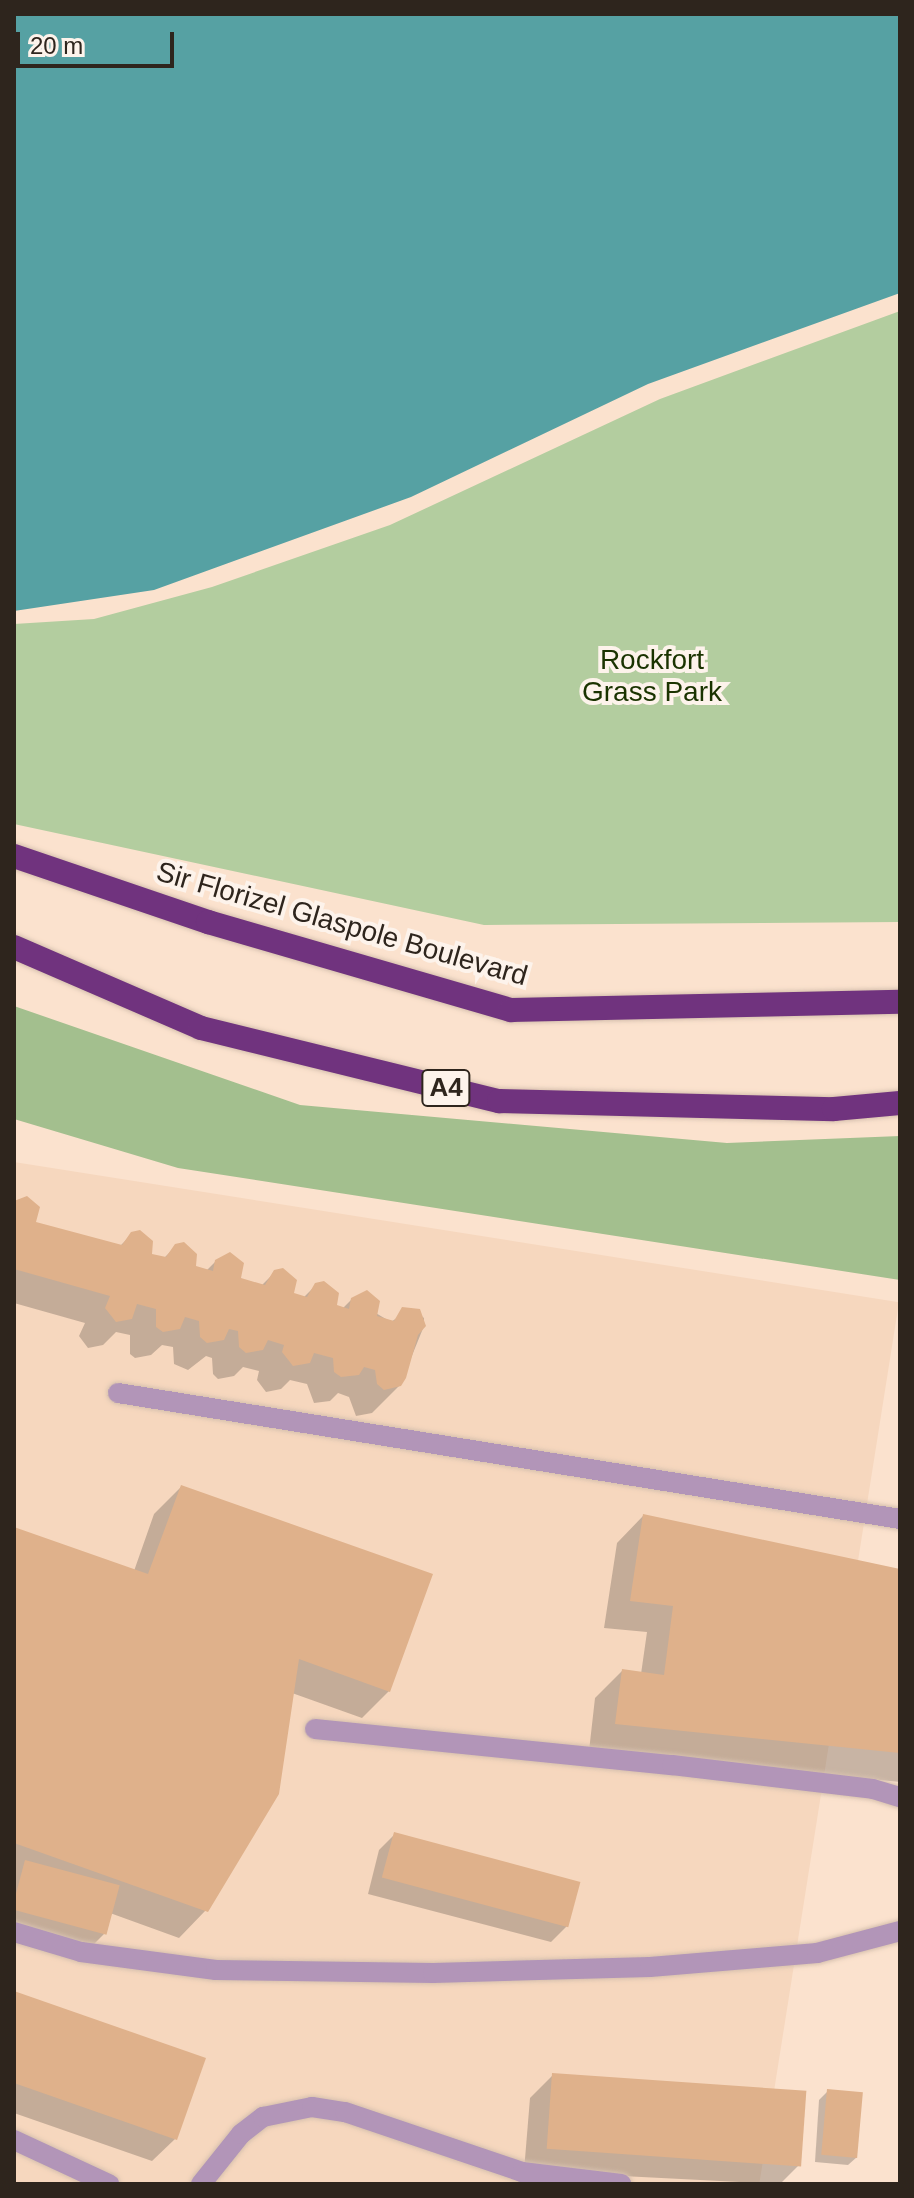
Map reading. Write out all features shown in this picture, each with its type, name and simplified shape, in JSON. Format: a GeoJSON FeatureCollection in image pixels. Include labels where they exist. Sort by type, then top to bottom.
{"type":"FeatureCollection","features":[{"type":"Feature","properties":{"kind":"highway","name":"Sir Florizel Glaspole Boulevard"},"geometry":{"type":"LineString","coordinates":[[14,856],[208,922],[511,1010],[900,1002]]}},
{"type":"Feature","properties":{"kind":"highway","name":"A4"},"geometry":{"type":"LineString","coordinates":[[14,947],[201,1028],[499,1101],[834,1109],[900,1103]]}},
{"type":"Feature","properties":{"kind":"street"},"geometry":{"type":"LineString","coordinates":[[118,1393],[900,1519]]}},
{"type":"Feature","properties":{"kind":"street"},"geometry":{"type":"LineString","coordinates":[[315,1729],[672,1765],[900,1797]]}},
{"type":"Feature","properties":{"kind":"street"},"geometry":{"type":"LineString","coordinates":[[14,1932],[81,1952],[216,1970],[433,1973],[650,1967],[802,1954],[900,1931]]}},
{"type":"Feature","properties":{"kind":"street"},"geometry":{"type":"LineString","coordinates":[[201,2184],[241,2134],[263,2117],[312,2107],[345,2112],[522,2172],[621,2184]]}},
{"type":"Feature","properties":{"kind":"street"},"geometry":{"type":"LineString","coordinates":[[14,2140],[109,2184]]}},
{"type":"Feature","properties":{"kind":"shaded area"},"geometry":{"type":"Polygon","coordinates":[[[14,1162],[899,1302],[759,2184],[14,2184],[14,1162]]]}},
{"type":"Feature","properties":{"kind":"green space","name":"Rockfort Grass Park"},"geometry":{"type":"Polygon","coordinates":[[[900,311],[900,922],[484,925],[14,824],[14,624],[94,619],[212,587],[390,525],[660,399],[900,311]]]}},
{"type":"Feature","properties":{"kind":"green space"},"geometry":{"type":"Polygon","coordinates":[[[14,1006],[300,1105],[727,1143],[900,1136],[900,1280],[178,1168],[14,1119],[14,1006]]]}},
{"type":"Feature","properties":{"kind":"water"},"geometry":{"type":"Polygon","coordinates":[[[14,14],[900,14],[900,293],[648,384],[411,497],[154,590],[14,611],[14,14]]]}},
{"type":"Feature","properties":{"kind":"building"},"geometry":{"type":"Polygon","coordinates":[[[27,1196],[40,1207],[36,1222],[122,1245],[131,1232],[140,1230],[153,1241],[152,1254],[166,1257],[175,1244],[184,1242],[197,1254],[196,1266],[213,1271],[215,1260],[230,1252],[244,1263],[241,1278],[265,1285],[274,1270],[283,1268],[297,1280],[294,1293],[307,1297],[315,1283],[324,1281],[339,1293],[337,1305],[349,1309],[351,1298],[367,1290],[380,1301],[377,1316],[394,1321],[402,1307],[420,1309],[426,1326],[418,1335],[406,1378],[401,1386],[384,1390],[377,1384],[375,1370],[364,1367],[359,1375],[341,1377],[334,1372],[333,1358],[314,1353],[310,1363],[293,1366],[282,1352],[284,1345],[268,1340],[263,1350],[246,1353],[239,1347],[238,1331],[229,1329],[224,1340],[207,1343],[200,1337],[199,1321],[185,1317],[180,1329],[163,1332],[156,1327],[156,1309],[137,1304],[132,1319],[116,1322],[105,1308],[110,1296],[14,1269],[14,1201],[27,1196]]]}},
{"type":"Feature","properties":{"kind":"building"},"geometry":{"type":"Polygon","coordinates":[[[181,1485],[433,1574],[390,1692],[299,1659],[279,1794],[208,1912],[14,1843],[14,1527],[148,1574],[181,1485]]]}},
{"type":"Feature","properties":{"kind":"building"},"geometry":{"type":"Polygon","coordinates":[[[643,1514],[900,1569],[900,1753],[615,1724],[622,1669],[664,1675],[673,1606],[630,1601],[643,1514]]]}},
{"type":"Feature","properties":{"kind":"building"},"geometry":{"type":"Polygon","coordinates":[[[394,1832],[580,1882],[568,1927],[382,1877],[394,1832]]]}},
{"type":"Feature","properties":{"kind":"building"},"geometry":{"type":"Polygon","coordinates":[[[25,1860],[120,1885],[106,1935],[14,1910],[25,1860]]]}},
{"type":"Feature","properties":{"kind":"building"},"geometry":{"type":"Polygon","coordinates":[[[14,1991],[206,2058],[177,2140],[14,2083],[14,1991]]]}},
{"type":"Feature","properties":{"kind":"building"},"geometry":{"type":"Polygon","coordinates":[[[552,2073],[806,2091],[801,2167],[547,2149],[552,2073]]]}},
{"type":"Feature","properties":{"kind":"building"},"geometry":{"type":"Polygon","coordinates":[[[827,2089],[863,2092],[857,2158],[821,2155],[827,2089]]]}}]}
